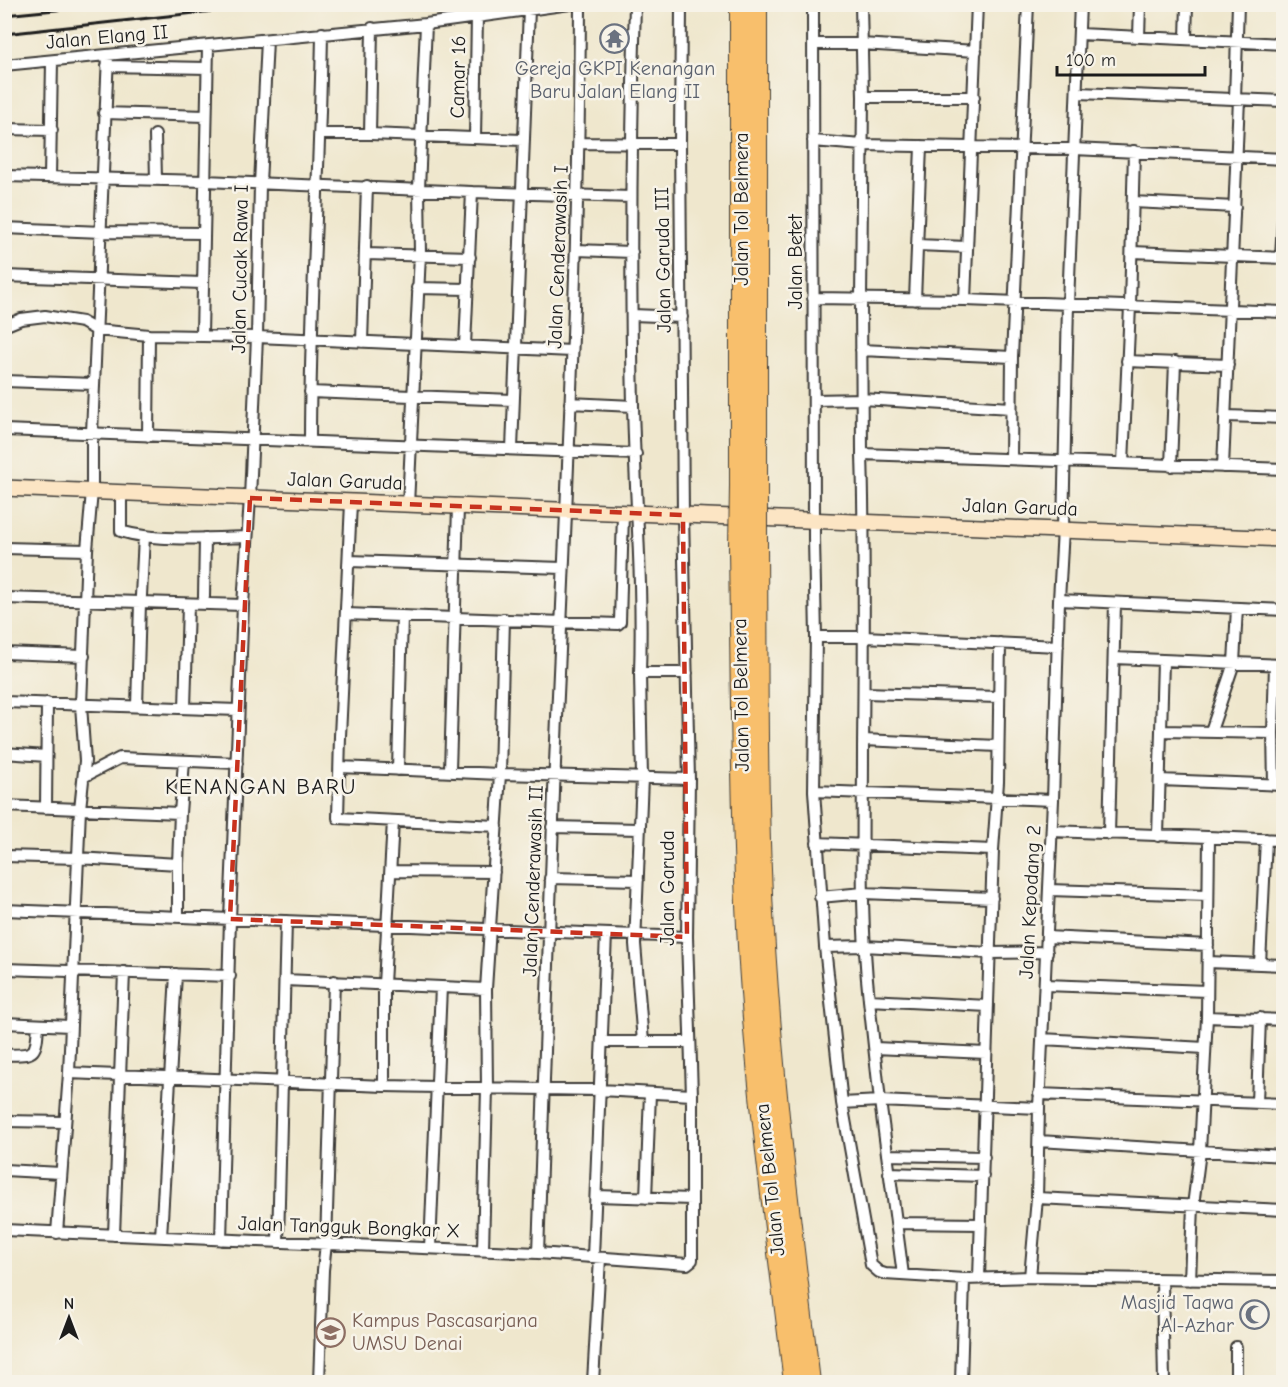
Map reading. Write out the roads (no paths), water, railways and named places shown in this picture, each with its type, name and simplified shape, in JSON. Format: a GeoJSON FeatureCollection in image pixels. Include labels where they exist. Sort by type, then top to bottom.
{"type":"FeatureCollection","features":[{"type":"Feature","properties":{"kind":"highway","name":"Jalan Tol Belmera"},"geometry":{"type":"LineString","coordinates":[[740,4],[748,485],[742,819],[749,964],[764,1140],[794,1383]]}},
{"type":"Feature","properties":{"kind":"highway","name":"Jalan Tol Belmera"},"geometry":{"type":"LineString","coordinates":[[748,485],[757,4]]}},
{"type":"Feature","properties":{"kind":"highway","name":"Jalan Tol Belmera"},"geometry":{"type":"LineString","coordinates":[[748,545],[766,961],[781,1135],[810,1383]]}},
{"type":"Feature","properties":{"kind":"street","name":"Jalan Elang II"},"geometry":{"type":"LineString","coordinates":[[4,65],[107,60],[322,33],[426,24],[570,4]]}},
{"type":"Feature","properties":{"kind":"street","name":"Jalan Cenderawasih I"},"geometry":{"type":"LineString","coordinates":[[566,511],[580,142],[580,4]]}},
{"type":"Feature","properties":{"kind":"street"},"geometry":{"type":"LineString","coordinates":[[635,4],[631,142],[633,406],[642,628],[640,673],[642,778],[635,944],[643,1042]]}},
{"type":"Feature","properties":{"kind":"street","name":"Jalan Garuda III"},"geometry":{"type":"LineString","coordinates":[[681,4],[683,514]]}},
{"type":"Feature","properties":{"kind":"street","name":"Jalan Betet"},"geometry":{"type":"LineString","coordinates":[[813,4],[816,637],[814,791],[820,897],[842,1103],[871,1265],[879,1272],[903,1275]]}},
{"type":"Feature","properties":{"kind":"street"},"geometry":{"type":"LineString","coordinates":[[861,4],[864,946],[880,1101],[903,1275],[964,1279],[1030,1277],[1284,1281]]}},
{"type":"Feature","properties":{"kind":"street"},"geometry":{"type":"LineString","coordinates":[[964,300],[977,4]]}},
{"type":"Feature","properties":{"kind":"street"},"geometry":{"type":"LineString","coordinates":[[1011,459],[1012,357],[1028,4]]}},
{"type":"Feature","properties":{"kind":"street","name":"Jalan Kepodang 2"},"geometry":{"type":"LineString","coordinates":[[1030,1277],[1038,1198],[1039,1108],[1052,831],[1063,529],[1068,304],[1080,4]]}},
{"type":"Feature","properties":{"kind":"street"},"geometry":{"type":"LineString","coordinates":[[1139,37],[1140,4]]}},
{"type":"Feature","properties":{"kind":"street"},"geometry":{"type":"LineString","coordinates":[[1186,39],[1187,4]]}},
{"type":"Feature","properties":{"kind":"street"},"geometry":{"type":"LineString","coordinates":[[1223,467],[1237,156],[1238,4]]}},
{"type":"Feature","properties":{"kind":"street"},"geometry":{"type":"LineString","coordinates":[[512,449],[529,9]]}},
{"type":"Feature","properties":{"kind":"street","name":"Camar 16"},"geometry":{"type":"LineString","coordinates":[[475,138],[477,16]]}},
{"type":"Feature","properties":{"kind":"street"},"geometry":{"type":"LineString","coordinates":[[408,505],[420,254],[419,189],[426,24]]}},
{"type":"Feature","properties":{"kind":"street"},"geometry":{"type":"LineString","coordinates":[[370,134],[372,28]]}},
{"type":"Feature","properties":{"kind":"street"},"geometry":{"type":"LineString","coordinates":[[310,441],[311,339],[319,186],[322,33]]}},
{"type":"Feature","properties":{"kind":"street"},"geometry":{"type":"LineString","coordinates":[[1080,34],[1284,44]]}},
{"type":"Feature","properties":{"kind":"street","name":"Jalan Cucak Rawa I"},"geometry":{"type":"LineString","coordinates":[[221,1239],[238,710],[257,337],[260,183],[267,40]]}},
{"type":"Feature","properties":{"kind":"street"},"geometry":{"type":"LineString","coordinates":[[813,44],[861,44],[976,51]]}},
{"type":"Feature","properties":{"kind":"street"},"geometry":{"type":"LineString","coordinates":[[202,335],[208,46]]}},
{"type":"Feature","properties":{"kind":"street"},"geometry":{"type":"LineString","coordinates":[[57,1233],[69,1073],[80,809],[84,776],[85,743],[81,705],[87,550],[92,491],[92,433],[102,232],[107,60],[207,68]]}},
{"type":"Feature","properties":{"kind":"street"},"geometry":{"type":"LineString","coordinates":[[50,177],[52,61]]}},
{"type":"Feature","properties":{"kind":"street"},"geometry":{"type":"LineString","coordinates":[[1077,93],[1284,101]]}},
{"type":"Feature","properties":{"kind":"street"},"geometry":{"type":"LineString","coordinates":[[863,97],[974,98]]}},
{"type":"Feature","properties":{"kind":"street"},"geometry":{"type":"LineString","coordinates":[[104,113],[206,116]]}},
{"type":"Feature","properties":{"kind":"street"},"geometry":{"type":"LineString","coordinates":[[4,129],[52,130]]}},
{"type":"Feature","properties":{"kind":"street"},"geometry":{"type":"LineString","coordinates":[[320,134],[524,140]]}},
{"type":"Feature","properties":{"kind":"street"},"geometry":{"type":"LineString","coordinates":[[155,135],[156,180]]}},
{"type":"Feature","properties":{"kind":"street"},"geometry":{"type":"LineString","coordinates":[[813,141],[862,145],[1134,151],[1284,159]]}},
{"type":"Feature","properties":{"kind":"street"},"geometry":{"type":"LineString","coordinates":[[580,142],[680,144]]}},
{"type":"Feature","properties":{"kind":"street"},"geometry":{"type":"LineString","coordinates":[[915,300],[921,146]]}},
{"type":"Feature","properties":{"kind":"street"},"geometry":{"type":"LineString","coordinates":[[1123,463],[1134,151]]}},
{"type":"Feature","properties":{"kind":"street"},"geometry":{"type":"LineString","coordinates":[[4,176],[367,186],[631,197]]}},
{"type":"Feature","properties":{"kind":"street"},"geometry":{"type":"LineString","coordinates":[[362,342],[367,186]]}},
{"type":"Feature","properties":{"kind":"street"},"geometry":{"type":"LineString","coordinates":[[465,346],[472,192]]}},
{"type":"Feature","properties":{"kind":"street"},"geometry":{"type":"LineString","coordinates":[[1132,252],[1282,258],[1284,200]]}},
{"type":"Feature","properties":{"kind":"street"},"geometry":{"type":"LineString","coordinates":[[1133,202],[1235,207]]}},
{"type":"Feature","properties":{"kind":"street"},"geometry":{"type":"LineString","coordinates":[[4,228],[102,232],[204,232]]}},
{"type":"Feature","properties":{"kind":"street"},"geometry":{"type":"LineString","coordinates":[[917,245],[967,247]]}},
{"type":"Feature","properties":{"kind":"street"},"geometry":{"type":"LineString","coordinates":[[576,250],[632,252]]}},
{"type":"Feature","properties":{"kind":"street"},"geometry":{"type":"LineString","coordinates":[[366,254],[470,257]]}},
{"type":"Feature","properties":{"kind":"street"},"geometry":{"type":"LineString","coordinates":[[4,276],[202,283]]}},
{"type":"Feature","properties":{"kind":"street"},"geometry":{"type":"LineString","coordinates":[[417,288],[468,289]]}},
{"type":"Feature","properties":{"kind":"street"},"geometry":{"type":"LineString","coordinates":[[813,298],[964,300],[1284,312]]}},
{"type":"Feature","properties":{"kind":"street"},"geometry":{"type":"LineString","coordinates":[[633,315],[682,316]]}},
{"type":"Feature","properties":{"kind":"street"},"geometry":{"type":"LineString","coordinates":[[4,326],[21,319],[45,316],[82,322],[96,330],[149,335],[311,339],[572,351]]}},
{"type":"Feature","properties":{"kind":"street"},"geometry":{"type":"LineString","coordinates":[[148,436],[149,335]]}},
{"type":"Feature","properties":{"kind":"street"},"geometry":{"type":"LineString","coordinates":[[861,350],[1012,357]]}},
{"type":"Feature","properties":{"kind":"street"},"geometry":{"type":"LineString","coordinates":[[1127,361],[1228,365]]}},
{"type":"Feature","properties":{"kind":"street"},"geometry":{"type":"LineString","coordinates":[[1171,466],[1175,362]]}},
{"type":"Feature","properties":{"kind":"street"},"geometry":{"type":"LineString","coordinates":[[4,381],[94,384]]}},
{"type":"Feature","properties":{"kind":"street"},"geometry":{"type":"LineString","coordinates":[[310,392],[513,400]]}},
{"type":"Feature","properties":{"kind":"street"},"geometry":{"type":"LineString","coordinates":[[814,400],[862,399],[1011,408]]}},
{"type":"Feature","properties":{"kind":"street"},"geometry":{"type":"LineString","coordinates":[[570,403],[633,406]]}},
{"type":"Feature","properties":{"kind":"street"},"geometry":{"type":"LineString","coordinates":[[1226,416],[1284,418]]}},
{"type":"Feature","properties":{"kind":"street"},"geometry":{"type":"LineString","coordinates":[[4,430],[636,454]]}},
{"type":"Feature","properties":{"kind":"street"},"geometry":{"type":"LineString","coordinates":[[862,454],[1284,469]]}},
{"type":"Feature","properties":{"kind":"street","name":"Jalan Garuda"},"geometry":{"type":"LineString","coordinates":[[4,488],[1284,539]]}},
{"type":"Feature","properties":{"kind":"street"},"geometry":{"type":"LineString","coordinates":[[121,492],[121,531],[144,536],[247,537]]}},
{"type":"Feature","properties":{"kind":"street"},"geometry":{"type":"LineString","coordinates":[[351,502],[338,818],[497,826]]}},
{"type":"Feature","properties":{"kind":"street"},"geometry":{"type":"LineString","coordinates":[[450,770],[458,507]]}},
{"type":"Feature","properties":{"kind":"street","name":"Jalan Cenderawasih II"},"geometry":{"type":"LineString","coordinates":[[538,1253],[550,878],[566,511]]}},
{"type":"Feature","properties":{"kind":"street"},"geometry":{"type":"LineString","coordinates":[[346,614],[615,625],[619,623],[623,513]]}},
{"type":"Feature","properties":{"kind":"street","name":"Jalan Garuda"},"geometry":{"type":"LineString","coordinates":[[683,514],[689,779],[687,937],[692,1095],[691,1262]]}},
{"type":"Feature","properties":{"kind":"street"},"geometry":{"type":"LineString","coordinates":[[137,706],[144,536]]}},
{"type":"Feature","properties":{"kind":"street"},"geometry":{"type":"LineString","coordinates":[[204,597],[205,538]]}},
{"type":"Feature","properties":{"kind":"street"},"geometry":{"type":"LineString","coordinates":[[4,548],[87,550]]}},
{"type":"Feature","properties":{"kind":"street"},"geometry":{"type":"LineString","coordinates":[[349,561],[563,568]]}},
{"type":"Feature","properties":{"kind":"street"},"geometry":{"type":"LineString","coordinates":[[4,598],[86,601],[141,600],[188,605],[243,606]]}},
{"type":"Feature","properties":{"kind":"street"},"geometry":{"type":"LineString","coordinates":[[1059,600],[1284,610]]}},
{"type":"Feature","properties":{"kind":"street"},"geometry":{"type":"LineString","coordinates":[[1109,834],[1115,603]]}},
{"type":"Feature","properties":{"kind":"street"},"geometry":{"type":"LineString","coordinates":[[185,708],[188,605]]}},
{"type":"Feature","properties":{"kind":"street"},"geometry":{"type":"LineString","coordinates":[[1211,732],[1234,663],[1237,608]]}},
{"type":"Feature","properties":{"kind":"street"},"geometry":{"type":"LineString","coordinates":[[398,770],[402,616]]}},
{"type":"Feature","properties":{"kind":"street"},"geometry":{"type":"LineString","coordinates":[[483,1250],[487,1088],[486,989],[500,774],[504,619]]}},
{"type":"Feature","properties":{"kind":"street"},"geometry":{"type":"LineString","coordinates":[[816,637],[1058,646]]}},
{"type":"Feature","properties":{"kind":"street"},"geometry":{"type":"LineString","coordinates":[[979,1278],[1000,643]]}},
{"type":"Feature","properties":{"kind":"street"},"geometry":{"type":"LineString","coordinates":[[4,653],[84,656]]}},
{"type":"Feature","properties":{"kind":"street"},"geometry":{"type":"LineString","coordinates":[[1114,658],[1279,665],[1273,733],[1279,784],[1160,780]]}},
{"type":"Feature","properties":{"kind":"street"},"geometry":{"type":"LineString","coordinates":[[1158,836],[1163,661]]}},
{"type":"Feature","properties":{"kind":"street"},"geometry":{"type":"LineString","coordinates":[[640,673],[687,672]]}},
{"type":"Feature","properties":{"kind":"street"},"geometry":{"type":"LineString","coordinates":[[864,693],[998,697]]}},
{"type":"Feature","properties":{"kind":"street"},"geometry":{"type":"LineString","coordinates":[[4,702],[238,710]]}},
{"type":"Feature","properties":{"kind":"street"},"geometry":{"type":"LineString","coordinates":[[46,808],[47,703]]}},
{"type":"Feature","properties":{"kind":"street"},"geometry":{"type":"LineString","coordinates":[[1161,731],[1273,733]]}},
{"type":"Feature","properties":{"kind":"street"},"geometry":{"type":"LineString","coordinates":[[863,740],[998,746]]}},
{"type":"Feature","properties":{"kind":"street"},"geometry":{"type":"LineString","coordinates":[[4,753],[46,756]]}},
{"type":"Feature","properties":{"kind":"street"},"geometry":{"type":"LineString","coordinates":[[84,776],[120,758],[237,764]]}},
{"type":"Feature","properties":{"kind":"street"},"geometry":{"type":"LineString","coordinates":[[178,917],[178,864],[184,761]]}},
{"type":"Feature","properties":{"kind":"street"},"geometry":{"type":"LineString","coordinates":[[340,766],[500,774],[689,779]]}},
{"type":"Feature","properties":{"kind":"street"},"geometry":{"type":"LineString","coordinates":[[814,791],[1053,800]]}},
{"type":"Feature","properties":{"kind":"street"},"geometry":{"type":"LineString","coordinates":[[4,806],[180,813]]}},
{"type":"Feature","properties":{"kind":"street"},"geometry":{"type":"LineString","coordinates":[[384,1086],[384,984],[393,821]]}},
{"type":"Feature","properties":{"kind":"street"},"geometry":{"type":"LineString","coordinates":[[552,827],[639,830]]}},
{"type":"Feature","properties":{"kind":"street"},"geometry":{"type":"LineString","coordinates":[[1052,831],[1284,840]]}},
{"type":"Feature","properties":{"kind":"street"},"geometry":{"type":"LineString","coordinates":[[1190,1280],[1207,1017],[1209,837]]}},
{"type":"Feature","properties":{"kind":"street"},"geometry":{"type":"LineString","coordinates":[[1260,964],[1266,840]]}},
{"type":"Feature","properties":{"kind":"street"},"geometry":{"type":"LineString","coordinates":[[817,843],[993,850]]}},
{"type":"Feature","properties":{"kind":"street"},"geometry":{"type":"LineString","coordinates":[[4,856],[178,864]]}},
{"type":"Feature","properties":{"kind":"street"},"geometry":{"type":"LineString","coordinates":[[391,871],[494,872]]}},
{"type":"Feature","properties":{"kind":"street"},"geometry":{"type":"LineString","coordinates":[[550,878],[638,880]]}},
{"type":"Feature","properties":{"kind":"street"},"geometry":{"type":"LineString","coordinates":[[1049,890],[1208,895]]}},
{"type":"Feature","properties":{"kind":"street"},"geometry":{"type":"LineString","coordinates":[[820,897],[863,893],[992,898]]}},
{"type":"Feature","properties":{"kind":"street"},"geometry":{"type":"LineString","coordinates":[[4,910],[687,937]]}},
{"type":"Feature","properties":{"kind":"street"},"geometry":{"type":"LineString","coordinates":[[278,1242],[286,921]]}},
{"type":"Feature","properties":{"kind":"street"},"geometry":{"type":"LineString","coordinates":[[593,1383],[597,1257],[596,1196],[606,934]]}},
{"type":"Feature","properties":{"kind":"street"},"geometry":{"type":"LineString","coordinates":[[1047,937],[1208,945]]}},
{"type":"Feature","properties":{"kind":"street"},"geometry":{"type":"LineString","coordinates":[[825,948],[864,946],[990,953],[1047,952]]}},
{"type":"Feature","properties":{"kind":"street"},"geometry":{"type":"LineString","coordinates":[[1208,962],[1284,965]]}},
{"type":"Feature","properties":{"kind":"street"},"geometry":{"type":"LineString","coordinates":[[4,969],[230,976]]}},
{"type":"Feature","properties":{"kind":"street"},"geometry":{"type":"LineString","coordinates":[[114,1235],[123,972]]}},
{"type":"Feature","properties":{"kind":"street"},"geometry":{"type":"LineString","coordinates":[[161,1237],[176,974]]}},
{"type":"Feature","properties":{"kind":"street"},"geometry":{"type":"LineString","coordinates":[[285,980],[486,989]]}},
{"type":"Feature","properties":{"kind":"street"},"geometry":{"type":"LineString","coordinates":[[319,1383],[332,1084],[334,981]]}},
{"type":"Feature","properties":{"kind":"street"},"geometry":{"type":"LineString","coordinates":[[1045,985],[1207,991]]}},
{"type":"Feature","properties":{"kind":"street"},"geometry":{"type":"LineString","coordinates":[[430,1248],[441,987]]}},
{"type":"Feature","properties":{"kind":"street"},"geometry":{"type":"LineString","coordinates":[[869,1000],[988,1006]]}},
{"type":"Feature","properties":{"kind":"street"},"geometry":{"type":"LineString","coordinates":[[1207,1017],[1284,1020]]}},
{"type":"Feature","properties":{"kind":"street"},"geometry":{"type":"LineString","coordinates":[[1257,1103],[1260,1018]]}},
{"type":"Feature","properties":{"kind":"street"},"geometry":{"type":"LineString","coordinates":[[4,1023],[70,1026]]}},
{"type":"Feature","properties":{"kind":"street"},"geometry":{"type":"LineString","coordinates":[[4,1054],[29,1054],[34,1050],[37,1045],[38,1025]]}},
{"type":"Feature","properties":{"kind":"street"},"geometry":{"type":"LineString","coordinates":[[1042,1039],[1205,1048]]}},
{"type":"Feature","properties":{"kind":"street"},"geometry":{"type":"LineString","coordinates":[[603,1042],[690,1042]]}},
{"type":"Feature","properties":{"kind":"street"},"geometry":{"type":"LineString","coordinates":[[875,1048],[986,1053]]}},
{"type":"Feature","properties":{"kind":"street"},"geometry":{"type":"LineString","coordinates":[[69,1073],[226,1081],[436,1088],[600,1090],[692,1095]]}},
{"type":"Feature","properties":{"kind":"street"},"geometry":{"type":"LineString","coordinates":[[646,1198],[650,1093]]}},
{"type":"Feature","properties":{"kind":"street"},"geometry":{"type":"LineString","coordinates":[[1040,1094],[1284,1104]]}},
{"type":"Feature","properties":{"kind":"street"},"geometry":{"type":"LineString","coordinates":[[842,1103],[880,1101],[1039,1108]]}},
{"type":"Feature","properties":{"kind":"street"},"geometry":{"type":"LineString","coordinates":[[4,1121],[65,1122]]}},
{"type":"Feature","properties":{"kind":"street"},"geometry":{"type":"LineString","coordinates":[[1039,1141],[1284,1156]]}},
{"type":"Feature","properties":{"kind":"street"},"geometry":{"type":"LineString","coordinates":[[887,1155],[984,1157]]}},
{"type":"Feature","properties":{"kind":"street"},"geometry":{"type":"LineString","coordinates":[[4,1170],[61,1173]]}},
{"type":"Feature","properties":{"kind":"street"},"geometry":{"type":"LineString","coordinates":[[890,1173],[983,1176]]}},
{"type":"Feature","properties":{"kind":"street"},"geometry":{"type":"LineString","coordinates":[[596,1196],[692,1199]]}},
{"type":"Feature","properties":{"kind":"street"},"geometry":{"type":"LineString","coordinates":[[1038,1198],[1284,1210]]}},
{"type":"Feature","properties":{"kind":"street"},"geometry":{"type":"LineString","coordinates":[[896,1223],[981,1224]]}},
{"type":"Feature","properties":{"kind":"street","name":"Jalan Tangguk Bongkar X"},"geometry":{"type":"LineString","coordinates":[[4,1230],[278,1242],[325,1252],[430,1248],[687,1264],[691,1262]]}},
{"type":"Feature","properties":{"kind":"street"},"geometry":{"type":"LineString","coordinates":[[961,1383],[964,1279]]}},
{"type":"Feature","properties":{"kind":"street"},"geometry":{"type":"LineString","coordinates":[[1162,1280],[1164,1383]]}},
{"type":"Feature","properties":{"kind":"street"},"geometry":{"type":"LineString","coordinates":[[1236,1347],[1236,1383]]}},
{"type":"Feature","properties":{"kind":"railway"},"geometry":{"type":"LineString","coordinates":[[4,15],[117,4]]}},
{"type":"Feature","properties":{"kind":"railway"},"geometry":{"type":"LineString","coordinates":[[4,34],[277,4]]}},
{"type":"Feature","properties":{"kind":"place","name":"Gereja GKPI Kenangan Baru Jalan Elang II"},"geometry":{"type":"Point","coordinates":[615,38]}},
{"type":"Feature","properties":{"kind":"place","name":"Masjid Taqwa Al-Azhar"},"geometry":{"type":"Point","coordinates":[1255,1314]}},
{"type":"Feature","properties":{"kind":"place","name":"Kampus Pascasarjana UMSU Denai"},"geometry":{"type":"Point","coordinates":[331,1332]}},
{"type":"Feature","properties":{"kind":"district","name":"KENANGAN BARU"},"geometry":{"type":"Point","coordinates":[261,787]}}]}
